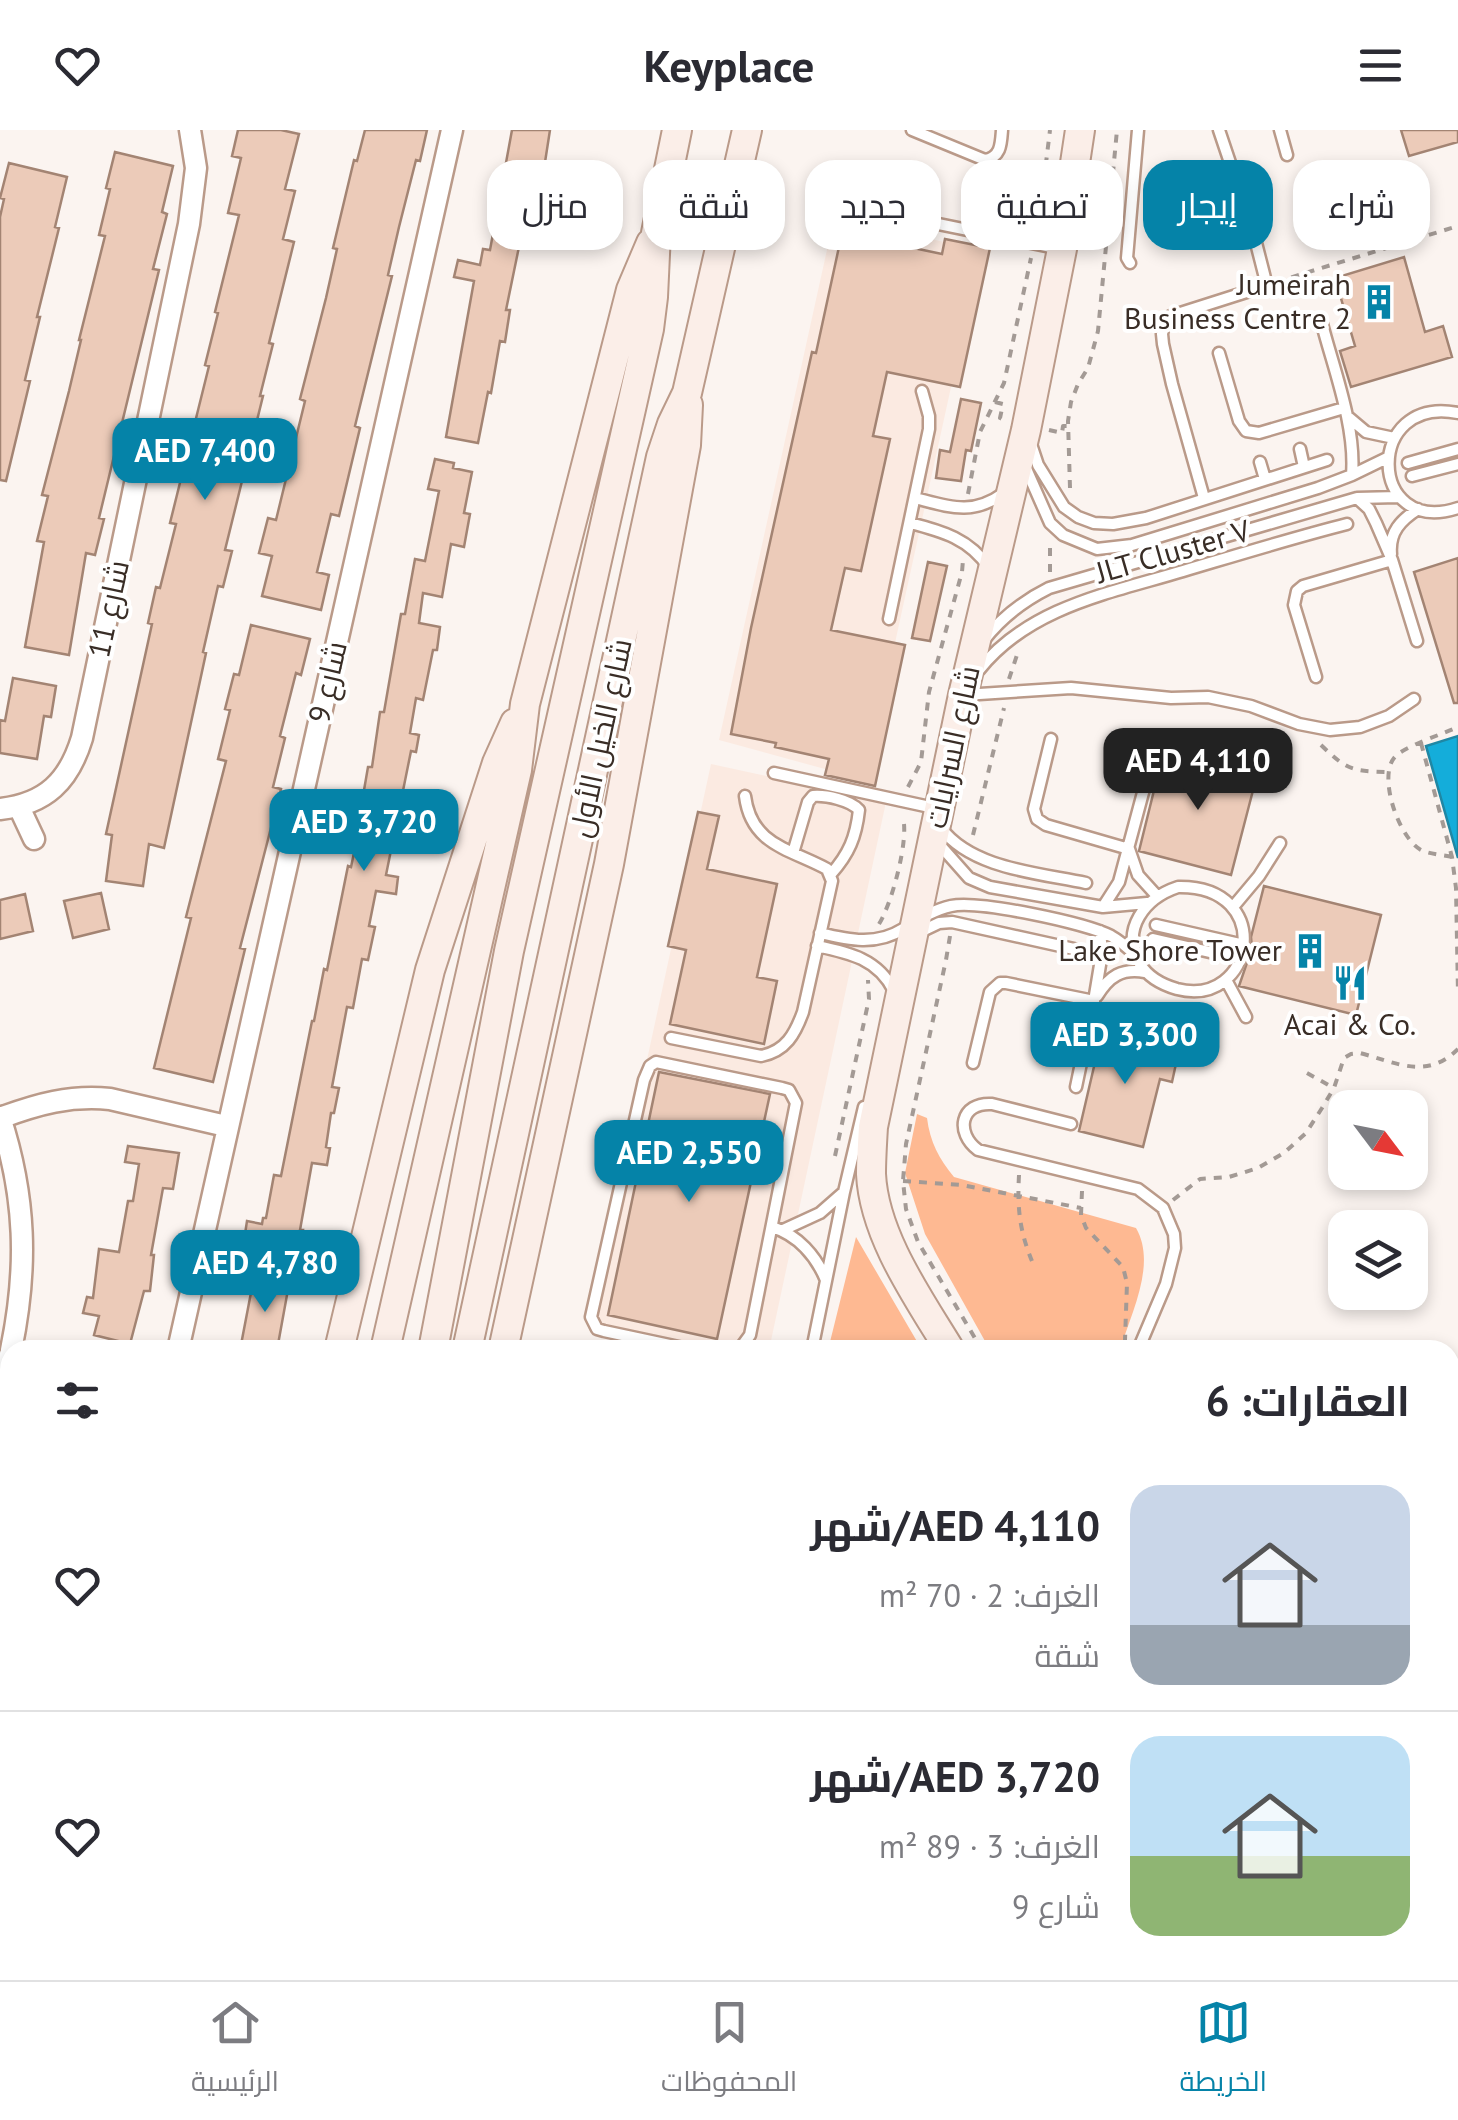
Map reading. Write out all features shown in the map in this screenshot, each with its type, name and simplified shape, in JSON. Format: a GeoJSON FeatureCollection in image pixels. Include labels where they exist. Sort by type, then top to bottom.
{"type":"FeatureCollection","features":[{"type":"Feature","properties":{"kind":"main road","name":"شارع الخيل الأول"},"geometry":{"type":"LineString","coordinates":[[672,160],[678,130]]}},
{"type":"Feature","properties":{"kind":"main road","name":"شارع الخيل الأول"},"geometry":{"type":"LineString","coordinates":[[469,1340],[661,457],[687,393],[747,130]]}},
{"type":"Feature","properties":{"kind":"main road","name":"شارع السرايات"},"geometry":{"type":"LineString","coordinates":[[1072,160],[1080,130]]}},
{"type":"Feature","properties":{"kind":"main road"},"geometry":{"type":"LineString","coordinates":[[388,1340],[516,770],[526,704],[631,290],[649,250]]}},
{"type":"Feature","properties":{"kind":"main road","name":"شارع الخيل الأول"},"geometry":{"type":"LineString","coordinates":[[435,1340],[518,912],[649,329],[656,250]]}},
{"type":"Feature","properties":{"kind":"main road","name":"شارع السرايات"},"geometry":{"type":"LineString","coordinates":[[944,1340],[883,1228],[871,1177],[873,1128],[964,691],[1024,441],[1048,250]]}},
{"type":"Feature","properties":{"kind":"main road"},"geometry":{"type":"LineString","coordinates":[[505,1340],[626,780],[686,445],[687,393]]}},
{"type":"Feature","properties":{"kind":"main road"},"geometry":{"type":"LineString","coordinates":[[340,1340],[430,970],[497,762],[526,704]]}},
{"type":"Feature","properties":{"kind":"main road"},"geometry":{"type":"LineString","coordinates":[[822,1980],[900,1980]]}},
{"type":"Feature","properties":{"kind":"street","name":"شارع 11"},"geometry":{"type":"LineString","coordinates":[[10,808],[37,800],[54,788],[67,774],[82,738],[189,224],[196,168],[190,130]]}},
{"type":"Feature","properties":{"kind":"street","name":"شارع 9"},"geometry":{"type":"LineString","coordinates":[[180,1340],[452,130]]}},
{"type":"Feature","properties":{"kind":"street"},"geometry":{"type":"LineString","coordinates":[[10,808],[34,838]]}},
{"type":"Feature","properties":{"kind":"street"},"geometry":{"type":"LineString","coordinates":[[13,1340],[24,1253],[18,1184],[0,1117],[53,1100],[92,1097],[226,1126]]}},
{"type":"Feature","properties":{"kind":"lane"},"geometry":{"type":"LineString","coordinates":[[912,130],[978,158],[991,159],[1000,149],[1002,130]]}},
{"type":"Feature","properties":{"kind":"lane"},"geometry":{"type":"LineString","coordinates":[[950,130],[950,146]]}},
{"type":"Feature","properties":{"kind":"lane"},"geometry":{"type":"LineString","coordinates":[[1130,263],[1127,258],[1138,130]]}},
{"type":"Feature","properties":{"kind":"lane"},"geometry":{"type":"LineString","coordinates":[[1204,498],[1176,400],[1162,334],[1164,324],[1180,311],[1259,288],[1265,278],[1219,130]]}},
{"type":"Feature","properties":{"kind":"lane"},"geometry":{"type":"LineString","coordinates":[[1280,130],[1288,155]]}},
{"type":"Feature","properties":{"kind":"lane"},"geometry":{"type":"LineString","coordinates":[[1322,324],[1354,454],[1352,475]]}},
{"type":"Feature","properties":{"kind":"lane"},"geometry":{"type":"LineString","coordinates":[[1219,353],[1239,420],[1246,430],[1259,433],[1345,412]]}},
{"type":"Feature","properties":{"kind":"lane"},"geometry":{"type":"LineString","coordinates":[[889,619],[929,429],[922,391]]}},
{"type":"Feature","properties":{"kind":"lane"},"geometry":{"type":"LineString","coordinates":[[1458,413],[1446,410],[1416,417],[1394,438],[1387,458],[1398,497],[1435,512],[1458,508]]}},
{"type":"Feature","properties":{"kind":"lane"},"geometry":{"type":"LineString","coordinates":[[1345,412],[1366,432],[1394,438]]}},
{"type":"Feature","properties":{"kind":"lane"},"geometry":{"type":"LineString","coordinates":[[1024,441],[1064,507],[1094,523],[1130,522],[1327,460]]}},
{"type":"Feature","properties":{"kind":"lane"},"geometry":{"type":"LineString","coordinates":[[1024,441],[1026,469],[1050,523]]}},
{"type":"Feature","properties":{"kind":"lane"},"geometry":{"type":"LineString","coordinates":[[1300,449],[1304,467]]}},
{"type":"Feature","properties":{"kind":"lane"},"geometry":{"type":"LineString","coordinates":[[1408,463],[1458,449]]}},
{"type":"Feature","properties":{"kind":"lane","name":"JLT Cluster V"},"geometry":{"type":"LineString","coordinates":[[1050,523],[1062,535],[1097,549],[1132,546],[1352,475],[1387,458]]}},
{"type":"Feature","properties":{"kind":"lane"},"geometry":{"type":"LineString","coordinates":[[1260,462],[1265,479]]}},
{"type":"Feature","properties":{"kind":"lane"},"geometry":{"type":"LineString","coordinates":[[1412,476],[1458,464]]}},
{"type":"Feature","properties":{"kind":"lane"},"geometry":{"type":"LineString","coordinates":[[915,498],[966,508],[980,506],[1005,493],[1014,482]]}},
{"type":"Feature","properties":{"kind":"lane","name":"JLT Cluster V"},"geometry":{"type":"LineString","coordinates":[[972,657],[1006,616],[1027,599],[1050,588],[1357,498],[1398,497]]}},
{"type":"Feature","properties":{"kind":"lane"},"geometry":{"type":"LineString","coordinates":[[1357,498],[1373,516],[1392,560],[1417,641]]}},
{"type":"Feature","properties":{"kind":"lane"},"geometry":{"type":"LineString","coordinates":[[1392,560],[1390,547],[1396,528],[1418,508]]}},
{"type":"Feature","properties":{"kind":"lane"},"geometry":{"type":"LineString","coordinates":[[910,523],[959,538],[973,548],[992,573]]}},
{"type":"Feature","properties":{"kind":"lane"},"geometry":{"type":"LineString","coordinates":[[964,691],[989,658],[1017,633],[1049,614],[1085,600],[1315,539],[1347,524]]}},
{"type":"Feature","properties":{"kind":"lane"},"geometry":{"type":"LineString","coordinates":[[1316,677],[1294,604],[1297,591],[1392,560]]}},
{"type":"Feature","properties":{"kind":"lane"},"geometry":{"type":"LineString","coordinates":[[964,691],[1070,688],[1172,698],[1208,697],[1330,730],[1360,727],[1389,716],[1414,699]]}},
{"type":"Feature","properties":{"kind":"lane"},"geometry":{"type":"LineString","coordinates":[[1051,738],[1034,808],[1036,820],[1129,848]]}},
{"type":"Feature","properties":{"kind":"lane"},"geometry":{"type":"LineString","coordinates":[[1103,907],[1119,882],[1152,759]]}},
{"type":"Feature","properties":{"kind":"lane"},"geometry":{"type":"LineString","coordinates":[[774,774],[902,801],[981,859],[1086,883]]}},
{"type":"Feature","properties":{"kind":"lane"},"geometry":{"type":"LineString","coordinates":[[671,1038],[761,1056],[773,1054],[783,1048],[803,1012],[831,874],[760,834],[746,810],[745,796]]}},
{"type":"Feature","properties":{"kind":"lane"},"geometry":{"type":"LineString","coordinates":[[793,853],[813,796],[856,805],[856,833],[845,858],[831,874]]}},
{"type":"Feature","properties":{"kind":"lane"},"geometry":{"type":"LineString","coordinates":[[937,823],[948,852],[968,878],[979,884],[1118,908],[1152,900],[1178,888],[1195,887],[1228,900],[1243,932],[1244,945],[1226,980],[1191,992],[1132,970],[1108,980],[1094,1002]]}},
{"type":"Feature","properties":{"kind":"lane"},"geometry":{"type":"LineString","coordinates":[[1233,907],[1280,843]]}},
{"type":"Feature","properties":{"kind":"lane"},"geometry":{"type":"LineString","coordinates":[[1129,848],[1152,900]]}},
{"type":"Feature","properties":{"kind":"lane"},"geometry":{"type":"LineString","coordinates":[[1008,866],[1011,852]]}},
{"type":"Feature","properties":{"kind":"lane"},"geometry":{"type":"LineString","coordinates":[[1056,876],[1060,863]]}},
{"type":"Feature","properties":{"kind":"lane"},"geometry":{"type":"LineString","coordinates":[[1136,956],[1137,919],[1152,900]]}},
{"type":"Feature","properties":{"kind":"lane"},"geometry":{"type":"LineString","coordinates":[[914,928],[952,906],[975,904],[1100,932],[1136,956],[1145,972]]}},
{"type":"Feature","properties":{"kind":"lane"},"geometry":{"type":"LineString","coordinates":[[820,933],[872,940],[902,930],[952,922],[1006,939],[1074,949]]}},
{"type":"Feature","properties":{"kind":"lane"},"geometry":{"type":"LineString","coordinates":[[1156,925],[1244,945]]}},
{"type":"Feature","properties":{"kind":"lane"},"geometry":{"type":"LineString","coordinates":[[1076,1087],[1102,953],[1100,932]]}},
{"type":"Feature","properties":{"kind":"lane"},"geometry":{"type":"LineString","coordinates":[[1153,939],[1240,959]]}},
{"type":"Feature","properties":{"kind":"lane"},"geometry":{"type":"LineString","coordinates":[[814,1340],[868,1095],[896,1013],[892,985],[880,971],[848,952],[817,946]]}},
{"type":"Feature","properties":{"kind":"lane"},"geometry":{"type":"LineString","coordinates":[[1226,980],[1246,1017]]}},
{"type":"Feature","properties":{"kind":"lane"},"geometry":{"type":"LineString","coordinates":[[973,1063],[990,992],[1000,984],[1006,982],[1094,1002]]}},
{"type":"Feature","properties":{"kind":"lane"},"geometry":{"type":"LineString","coordinates":[[646,1340],[604,1331],[593,1324],[592,1317],[644,1080],[656,1062],[782,1088],[794,1096],[778,1228],[746,1340]]}},
{"type":"Feature","properties":{"kind":"lane"},"geometry":{"type":"LineString","coordinates":[[1071,1124],[980,1103],[964,1120],[964,1132],[978,1150],[1138,1188],[1163,1208],[1174,1234],[1175,1248],[1166,1284],[1142,1340]]}},
{"type":"Feature","properties":{"kind":"lane"},"geometry":{"type":"LineString","coordinates":[[778,1228],[820,1212],[844,1192]]}},
{"type":"Feature","properties":{"kind":"lane"},"geometry":{"type":"LineString","coordinates":[[778,1228],[812,1254],[826,1281]]}},
{"type":"Feature","properties":{"kind":"path"},"geometry":{"type":"LineString","coordinates":[[1047,160],[1050,130]]}},
{"type":"Feature","properties":{"kind":"path"},"geometry":{"type":"LineString","coordinates":[[1064,507],[1070,487],[1071,402],[1088,368],[1098,331],[1118,130]]}},
{"type":"Feature","properties":{"kind":"path"},"geometry":{"type":"LineString","coordinates":[[1259,288],[1458,226]]}},
{"type":"Feature","properties":{"kind":"path"},"geometry":{"type":"LineString","coordinates":[[966,508],[980,432],[1004,383],[1047,250]]}},
{"type":"Feature","properties":{"kind":"path"},"geometry":{"type":"LineString","coordinates":[[1050,523],[1050,588]]}},
{"type":"Feature","properties":{"kind":"path"},"geometry":{"type":"LineString","coordinates":[[872,940],[893,894],[906,829],[898,811],[921,762],[929,692],[962,572],[964,558],[957,546],[959,538]]}},
{"type":"Feature","properties":{"kind":"path"},"geometry":{"type":"LineString","coordinates":[[968,853],[1019,650]]}},
{"type":"Feature","properties":{"kind":"path"},"geometry":{"type":"LineString","coordinates":[[1300,724],[1340,764],[1356,772],[1387,772]]}},
{"type":"Feature","properties":{"kind":"path"},"geometry":{"type":"LineString","coordinates":[[1452,857],[1422,850],[1411,841],[1402,829],[1387,772],[1401,750],[1458,728]]}},
{"type":"Feature","properties":{"kind":"path"},"geometry":{"type":"LineString","coordinates":[[1421,744],[1452,857],[1458,993]]}},
{"type":"Feature","properties":{"kind":"path"},"geometry":{"type":"LineString","coordinates":[[952,922],[906,1144],[902,1181],[918,1242],[976,1340]]}},
{"type":"Feature","properties":{"kind":"path"},"geometry":{"type":"LineString","coordinates":[[834,1163],[869,998],[866,960]]}},
{"type":"Feature","properties":{"kind":"path"},"geometry":{"type":"LineString","coordinates":[[1163,1208],[1200,1179],[1229,1177],[1258,1168],[1284,1153],[1306,1133],[1334,1088],[1344,1058],[1360,1054],[1418,1068],[1433,1066],[1458,1049]]}},
{"type":"Feature","properties":{"kind":"path"},"geometry":{"type":"LineString","coordinates":[[1307,1073],[1334,1088]]}},
{"type":"Feature","properties":{"kind":"path"},"geometry":{"type":"LineString","coordinates":[[1019,1160],[1022,1238],[1034,1266]]}},
{"type":"Feature","properties":{"kind":"path"},"geometry":{"type":"LineString","coordinates":[[1082,1175],[1081,1208],[1086,1228],[1123,1267],[1127,1283],[1125,1340]]}},
{"type":"Feature","properties":{"kind":"path"},"geometry":{"type":"LineString","coordinates":[[902,1181],[962,1185],[1081,1208]]}},
{"type":"Feature","properties":{"kind":"shaded area"},"geometry":{"type":"Polygon","coordinates":[[[941,241],[961,246],[961,250],[981,250],[865,780],[719,740],[827,250],[941,250],[941,241]]]}},
{"type":"Feature","properties":{"kind":"shaded area"},"geometry":{"type":"Polygon","coordinates":[[[711,764],[886,802],[771,1340],[646,1340],[589,1328],[711,764]]]}},
{"type":"Feature","properties":{"kind":"shaded area"},"geometry":{"type":"Polygon","coordinates":[[[917,1114],[927,1118],[936,1150],[954,1177],[1136,1228],[1142,1242],[1143,1273],[1123,1340],[984,1340],[925,1234],[905,1173],[917,1114]]]}},
{"type":"Feature","properties":{"kind":"shaded area"},"geometry":{"type":"Polygon","coordinates":[[[856,1237],[916,1340],[830,1340],[856,1237]]]}},
{"type":"Feature","properties":{"kind":"water"},"geometry":{"type":"Polygon","coordinates":[[[1458,736],[1458,858],[1426,746],[1458,736]]]}},
{"type":"Feature","properties":{"kind":"building"},"geometry":{"type":"Polygon","coordinates":[[[238,130],[299,134],[285,189],[295,191],[283,239],[294,242],[269,343],[273,344],[263,396],[225,550],[232,551],[223,587],[218,586],[164,848],[149,844],[143,886],[106,881],[112,835],[106,834],[152,624],[148,623],[176,524],[170,523],[209,366],[205,365],[218,313],[215,312],[239,215],[228,213],[241,158],[232,156],[238,130]]]}},
{"type":"Feature","properties":{"kind":"building"},"geometry":{"type":"Polygon","coordinates":[[[365,130],[427,130],[388,275],[392,276],[355,426],[360,428],[339,516],[331,514],[317,572],[329,575],[321,610],[262,596],[272,556],[259,553],[268,518],[276,520],[305,401],[300,399],[337,249],[333,248],[365,130]]]}},
{"type":"Feature","properties":{"kind":"building"},"geometry":{"type":"Polygon","coordinates":[[[512,130],[550,130],[545,160],[506,160],[512,130]]]}},
{"type":"Feature","properties":{"kind":"building"},"geometry":{"type":"Polygon","coordinates":[[[1401,130],[1458,130],[1458,142],[1409,156],[1401,130]]]}},
{"type":"Feature","properties":{"kind":"building"},"geometry":{"type":"Polygon","coordinates":[[[115,152],[173,166],[162,212],[167,214],[153,269],[159,270],[99,518],[104,519],[95,555],[86,553],[69,655],[25,647],[44,542],[37,541],[48,496],[42,495],[105,236],[99,235],[115,152]]]}},
{"type":"Feature","properties":{"kind":"building"},"geometry":{"type":"Polygon","coordinates":[[[9,163],[67,177],[25,380],[30,381],[6,481],[0,480],[0,217],[4,199],[0,198],[9,163]]]}},
{"type":"Feature","properties":{"kind":"building"},"geometry":{"type":"Polygon","coordinates":[[[945,239],[961,242],[961,250],[990,250],[960,387],[887,372],[873,436],[890,439],[861,571],[845,568],[831,630],[905,645],[875,786],[825,775],[829,759],[731,734],[812,352],[816,353],[838,250],[923,250],[942,254],[945,239]]]}},
{"type":"Feature","properties":{"kind":"building"},"geometry":{"type":"Polygon","coordinates":[[[483,249],[518,250],[506,310],[510,310],[505,342],[500,341],[478,443],[446,437],[474,281],[454,277],[458,260],[480,265],[483,249]]]}},
{"type":"Feature","properties":{"kind":"building","name":"Jumeirah Business Centre 2"},"geometry":{"type":"Polygon","coordinates":[[[1404,257],[1425,332],[1443,326],[1452,357],[1351,387],[1340,351],[1355,346],[1335,278],[1404,257]]]}},
{"type":"Feature","properties":{"kind":"building"},"geometry":{"type":"Polygon","coordinates":[[[961,399],[981,403],[971,451],[966,450],[961,481],[936,478],[940,450],[950,452],[961,399]]]}},
{"type":"Feature","properties":{"kind":"building"},"geometry":{"type":"Polygon","coordinates":[[[435,459],[472,472],[464,513],[470,514],[464,547],[451,544],[442,597],[423,593],[419,623],[440,627],[423,700],[416,698],[410,733],[419,735],[416,752],[411,751],[386,875],[398,877],[396,894],[376,891],[369,926],[375,927],[368,960],[362,959],[353,1008],[347,1007],[332,1087],[339,1088],[331,1113],[327,1165],[312,1163],[299,1255],[243,1247],[247,1221],[262,1224],[274,1175],[281,1176],[312,1021],[324,969],[327,970],[348,866],[351,867],[401,614],[405,614],[415,559],[425,561],[439,491],[428,489],[435,459]]]}},
{"type":"Feature","properties":{"kind":"building"},"geometry":{"type":"Polygon","coordinates":[[[1458,558],[1458,703],[1454,703],[1414,572],[1458,558]]]}},
{"type":"Feature","properties":{"kind":"building"},"geometry":{"type":"Polygon","coordinates":[[[928,562],[947,566],[930,641],[912,638],[928,562]]]}},
{"type":"Feature","properties":{"kind":"building"},"geometry":{"type":"Polygon","coordinates":[[[251,625],[310,639],[301,675],[296,673],[280,736],[285,738],[273,787],[281,789],[240,948],[245,949],[213,1082],[154,1068],[191,918],[186,917],[226,761],[218,759],[230,710],[225,709],[234,674],[239,675],[251,625]]]}},
{"type":"Feature","properties":{"kind":"building"},"geometry":{"type":"Polygon","coordinates":[[[13,678],[56,686],[51,717],[44,716],[37,759],[0,753],[0,720],[5,721],[13,678]]]}},
{"type":"Feature","properties":{"kind":"building"},"geometry":{"type":"Polygon","coordinates":[[[1164,750],[1257,775],[1231,875],[1139,851],[1164,750]]]}},
{"type":"Feature","properties":{"kind":"building"},"geometry":{"type":"Polygon","coordinates":[[[698,812],[719,816],[707,869],[777,884],[757,977],[777,981],[764,1044],[670,1024],[686,950],[668,946],[698,812]]]}},
{"type":"Feature","properties":{"kind":"building","name":"Lake Shore Tower"},"geometry":{"type":"Polygon","coordinates":[[[1264,886],[1381,915],[1356,1015],[1239,986],[1252,948],[1251,937],[1264,886]]]}},
{"type":"Feature","properties":{"kind":"building"},"geometry":{"type":"Polygon","coordinates":[[[101,893],[109,929],[73,938],[64,901],[101,893]]]}},
{"type":"Feature","properties":{"kind":"building"},"geometry":{"type":"Polygon","coordinates":[[[25,894],[33,931],[0,939],[0,900],[25,894]]]}},
{"type":"Feature","properties":{"kind":"building"},"geometry":{"type":"Polygon","coordinates":[[[1097,1031],[1179,1050],[1172,1082],[1160,1079],[1143,1147],[1079,1131],[1096,1058],[1091,1056],[1097,1031]]]}},
{"type":"Feature","properties":{"kind":"building"},"geometry":{"type":"Polygon","coordinates":[[[659,1072],[770,1094],[717,1339],[608,1315],[659,1072]]]}},
{"type":"Feature","properties":{"kind":"building"},"geometry":{"type":"Polygon","coordinates":[[[128,1146],[179,1153],[173,1189],[163,1188],[151,1255],[150,1291],[144,1291],[131,1340],[114,1340],[94,1335],[99,1316],[83,1313],[87,1297],[93,1298],[99,1249],[119,1252],[139,1164],[125,1162],[128,1146]]]}},
{"type":"Feature","properties":{"kind":"building"},"geometry":{"type":"Polygon","coordinates":[[[254,1277],[289,1284],[279,1340],[242,1340],[254,1277]]]}},
{"type":"Feature","properties":{"kind":"place","name":"Jumeirah Business Centre 2"},"geometry":{"type":"Point","coordinates":[1379,302]}},
{"type":"Feature","properties":{"kind":"place","name":"Lake Shore Tower"},"geometry":{"type":"Point","coordinates":[1310,951]}},
{"type":"Feature","properties":{"kind":"place","name":"Acai & Co."},"geometry":{"type":"Point","coordinates":[1350,983]}}]}
